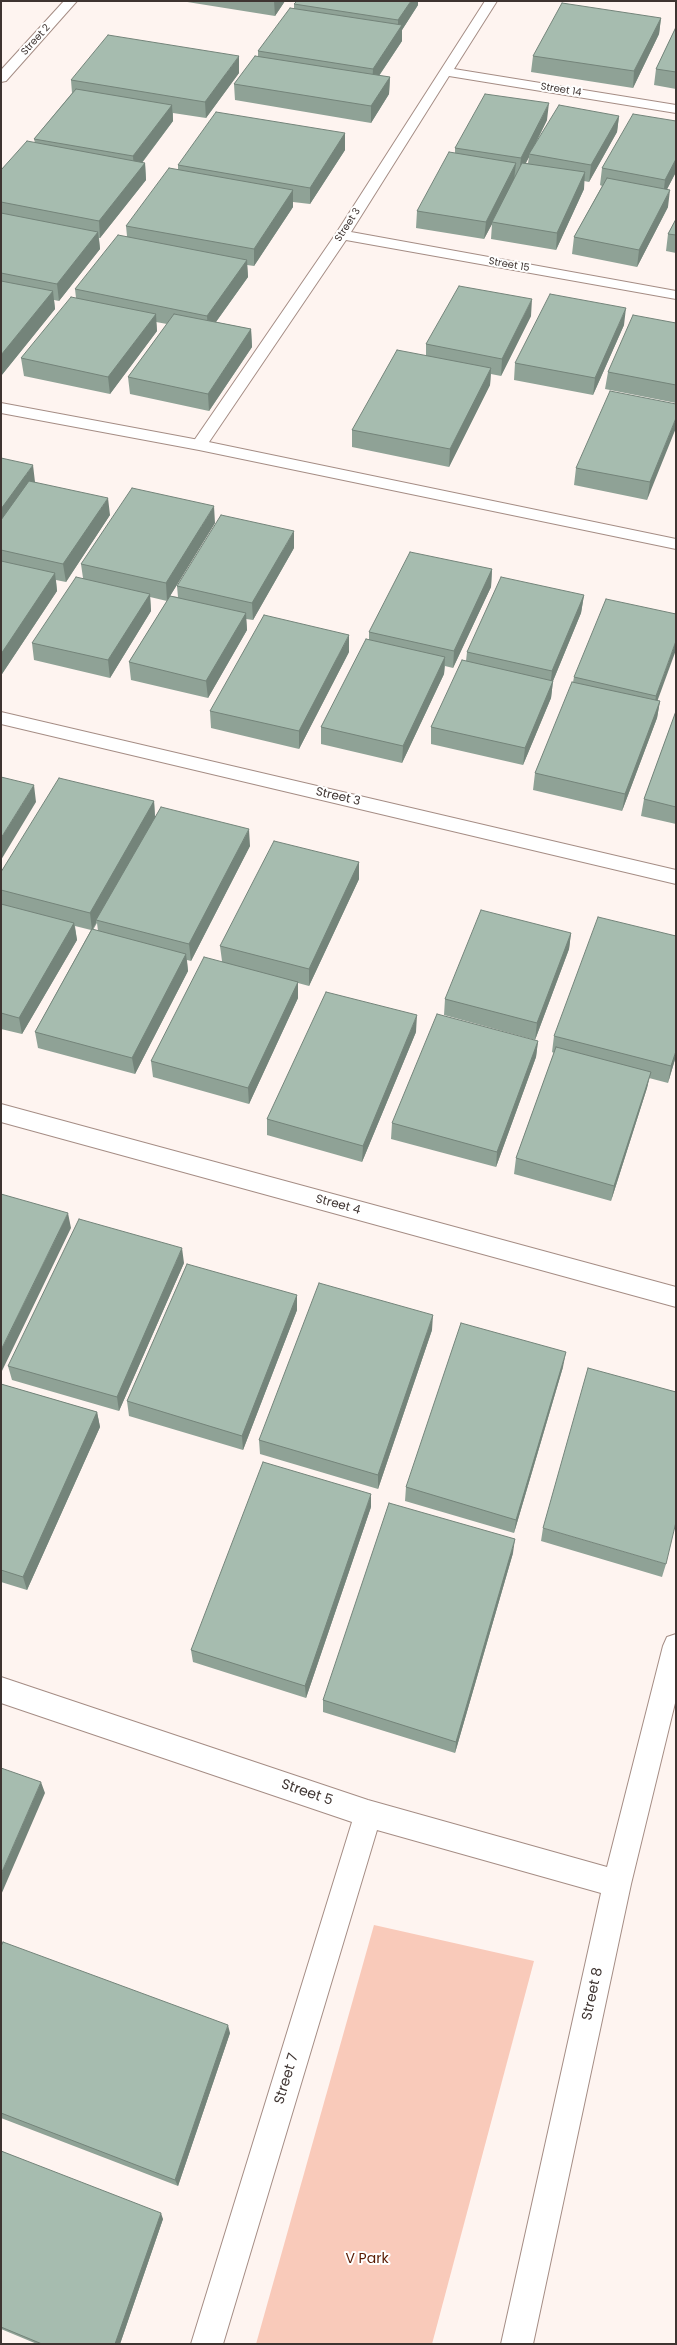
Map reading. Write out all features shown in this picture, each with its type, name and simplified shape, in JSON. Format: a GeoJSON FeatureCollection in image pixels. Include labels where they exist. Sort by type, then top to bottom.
{"type":"FeatureCollection","features":[{"type":"Feature","properties":{"kind":"street","name":"Street 2"},"geometry":{"type":"LineString","coordinates":[[1,78],[71,1]]}},
{"type":"Feature","properties":{"kind":"street","name":"Street 3"},"geometry":{"type":"LineString","coordinates":[[199,444],[342,235],[491,1]]}},
{"type":"Feature","properties":{"kind":"street","name":"Street 14"},"geometry":{"type":"LineString","coordinates":[[446,72],[676,109]]}},
{"type":"Feature","properties":{"kind":"street","name":"Street 15"},"geometry":{"type":"LineString","coordinates":[[342,235],[676,294]]}},
{"type":"Feature","properties":{"kind":"street"},"geometry":{"type":"LineString","coordinates":[[1,408],[199,444],[676,544]]}},
{"type":"Feature","properties":{"kind":"street","name":"Street 3"},"geometry":{"type":"LineString","coordinates":[[1,718],[676,877]]}},
{"type":"Feature","properties":{"kind":"street","name":"Street 4"},"geometry":{"type":"LineString","coordinates":[[1,1113],[676,1298]]}},
{"type":"Feature","properties":{"kind":"street","name":"Street 8"},"geometry":{"type":"LineString","coordinates":[[517,2344],[617,1884],[676,1646]]}},
{"type":"Feature","properties":{"kind":"street","name":"Street 5"},"geometry":{"type":"LineString","coordinates":[[1,1690],[368,1814],[617,1884]]}},
{"type":"Feature","properties":{"kind":"street","name":"Street 7"},"geometry":{"type":"LineString","coordinates":[[207,2344],[368,1814]]}},
{"type":"Feature","properties":{"kind":"green space","name":"V Park"},"geometry":{"type":"Polygon","coordinates":[[[374,1925],[534,1961],[432,2344],[256,2344],[374,1925]]]}},
{"type":"Feature","properties":{"kind":"building"},"geometry":{"type":"Polygon","coordinates":[[[297,1],[411,1],[398,20],[294,4],[297,1]]]}},
{"type":"Feature","properties":{"kind":"building"},"geometry":{"type":"Polygon","coordinates":[[[562,3],[661,18],[634,71],[533,56],[562,3]]]}},
{"type":"Feature","properties":{"kind":"building"},"geometry":{"type":"Polygon","coordinates":[[[290,8],[402,25],[373,69],[258,51],[290,8]]]}},
{"type":"Feature","properties":{"kind":"building"},"geometry":{"type":"Polygon","coordinates":[[[676,27],[676,72],[656,69],[676,27]]]}},
{"type":"Feature","properties":{"kind":"building"},"geometry":{"type":"Polygon","coordinates":[[[108,35],[239,56],[205,102],[71,80],[108,35]]]}},
{"type":"Feature","properties":{"kind":"building"},"geometry":{"type":"Polygon","coordinates":[[[255,56],[390,77],[371,106],[234,84],[255,56]]]}},
{"type":"Feature","properties":{"kind":"building"},"geometry":{"type":"Polygon","coordinates":[[[76,89],[172,105],[133,156],[34,139],[76,89]]]}},
{"type":"Feature","properties":{"kind":"building"},"geometry":{"type":"Polygon","coordinates":[[[485,94],[549,103],[521,158],[455,148],[485,94]]]}},
{"type":"Feature","properties":{"kind":"building"},"geometry":{"type":"Polygon","coordinates":[[[559,105],[619,116],[591,165],[529,154],[559,105]]]}},
{"type":"Feature","properties":{"kind":"building"},"geometry":{"type":"Polygon","coordinates":[[[216,112],[345,133],[310,188],[178,165],[216,112]]]}},
{"type":"Feature","properties":{"kind":"building"},"geometry":{"type":"Polygon","coordinates":[[[633,114],[676,121],[676,159],[665,180],[602,168],[633,114]]]}},
{"type":"Feature","properties":{"kind":"building"},"geometry":{"type":"Polygon","coordinates":[[[27,141],[145,163],[99,221],[1,202],[1,170],[27,141]]]}},
{"type":"Feature","properties":{"kind":"building"},"geometry":{"type":"Polygon","coordinates":[[[449,152],[516,163],[486,222],[417,211],[449,152]]]}},
{"type":"Feature","properties":{"kind":"building"},"geometry":{"type":"Polygon","coordinates":[[[522,163],[585,172],[557,233],[492,222],[522,163]]]}},
{"type":"Feature","properties":{"kind":"building"},"geometry":{"type":"Polygon","coordinates":[[[169,168],[293,190],[254,249],[126,226],[169,168]]]}},
{"type":"Feature","properties":{"kind":"building"},"geometry":{"type":"Polygon","coordinates":[[[607,178],[670,190],[639,250],[574,237],[607,178]]]}},
{"type":"Feature","properties":{"kind":"building"},"geometry":{"type":"Polygon","coordinates":[[[1,213],[98,232],[57,284],[1,273],[1,213]]]}},
{"type":"Feature","properties":{"kind":"building"},"geometry":{"type":"Polygon","coordinates":[[[676,219],[676,235],[668,234],[676,219]]]}},
{"type":"Feature","properties":{"kind":"building"},"geometry":{"type":"Polygon","coordinates":[[[118,235],[247,260],[207,316],[75,289],[118,235]]]}},
{"type":"Feature","properties":{"kind":"building"},"geometry":{"type":"Polygon","coordinates":[[[1,281],[53,291],[1,355],[1,281]]]}},
{"type":"Feature","properties":{"kind":"building"},"geometry":{"type":"Polygon","coordinates":[[[459,286],[532,299],[502,359],[426,344],[459,286]]]}},
{"type":"Feature","properties":{"kind":"building"},"geometry":{"type":"Polygon","coordinates":[[[550,294],[626,308],[595,378],[515,363],[550,294]]]}},
{"type":"Feature","properties":{"kind":"building"},"geometry":{"type":"Polygon","coordinates":[[[71,297],[156,314],[108,377],[21,358],[71,297]]]}},
{"type":"Feature","properties":{"kind":"building"},"geometry":{"type":"Polygon","coordinates":[[[174,314],[251,329],[208,394],[128,377],[174,314]]]}},
{"type":"Feature","properties":{"kind":"building"},"geometry":{"type":"Polygon","coordinates":[[[633,315],[676,323],[676,385],[608,372],[633,315]]]}},
{"type":"Feature","properties":{"kind":"building"},"geometry":{"type":"Polygon","coordinates":[[[397,350],[491,368],[450,449],[352,430],[397,350]]]}},
{"type":"Feature","properties":{"kind":"building"},"geometry":{"type":"Polygon","coordinates":[[[610,391],[676,404],[676,418],[650,482],[576,468],[610,391]]]}},
{"type":"Feature","properties":{"kind":"building"},"geometry":{"type":"Polygon","coordinates":[[[1,458],[33,465],[1,509],[1,458]]]}},
{"type":"Feature","properties":{"kind":"building"},"geometry":{"type":"Polygon","coordinates":[[[29,481],[108,498],[63,564],[1,550],[1,520],[29,481]]]}},
{"type":"Feature","properties":{"kind":"building"},"geometry":{"type":"Polygon","coordinates":[[[132,488],[214,506],[166,583],[81,564],[132,488]]]}},
{"type":"Feature","properties":{"kind":"building"},"geometry":{"type":"Polygon","coordinates":[[[221,515],[294,531],[252,603],[177,586],[221,515]]]}},
{"type":"Feature","properties":{"kind":"building"},"geometry":{"type":"Polygon","coordinates":[[[410,552],[492,569],[454,651],[369,632],[410,552]]]}},
{"type":"Feature","properties":{"kind":"building"},"geometry":{"type":"Polygon","coordinates":[[[1,561],[55,573],[1,654],[1,561]]]}},
{"type":"Feature","properties":{"kind":"building"},"geometry":{"type":"Polygon","coordinates":[[[76,577],[150,594],[108,660],[32,643],[76,577]]]}},
{"type":"Feature","properties":{"kind":"building"},"geometry":{"type":"Polygon","coordinates":[[[501,577],[584,595],[552,671],[467,652],[501,577]]]}},
{"type":"Feature","properties":{"kind":"building"},"geometry":{"type":"Polygon","coordinates":[[[170,596],[246,613],[206,681],[129,662],[170,596]]]}},
{"type":"Feature","properties":{"kind":"building"},"geometry":{"type":"Polygon","coordinates":[[[606,599],[676,614],[676,641],[656,696],[574,677],[606,599]]]}},
{"type":"Feature","properties":{"kind":"building"},"geometry":{"type":"Polygon","coordinates":[[[264,615],[349,635],[299,731],[210,711],[264,615]]]}},
{"type":"Feature","properties":{"kind":"building"},"geometry":{"type":"Polygon","coordinates":[[[366,639],[445,657],[403,746],[321,727],[366,639]]]}},
{"type":"Feature","properties":{"kind":"building"},"geometry":{"type":"Polygon","coordinates":[[[462,660],[553,681],[525,748],[431,727],[462,660]]]}},
{"type":"Feature","properties":{"kind":"building"},"geometry":{"type":"Polygon","coordinates":[[[572,682],[660,701],[625,794],[535,773],[572,682]]]}},
{"type":"Feature","properties":{"kind":"building"},"geometry":{"type":"Polygon","coordinates":[[[676,711],[676,807],[644,799],[676,711]]]}},
{"type":"Feature","properties":{"kind":"building"},"geometry":{"type":"Polygon","coordinates":[[[1,777],[34,785],[1,838],[1,777]]]}},
{"type":"Feature","properties":{"kind":"building"},"geometry":{"type":"Polygon","coordinates":[[[59,778],[154,801],[90,913],[1,890],[1,872],[59,778]]]}},
{"type":"Feature","properties":{"kind":"building"},"geometry":{"type":"Polygon","coordinates":[[[161,807],[249,829],[189,944],[96,920],[161,807]]]}},
{"type":"Feature","properties":{"kind":"building"},"geometry":{"type":"Polygon","coordinates":[[[274,841],[359,862],[309,969],[220,946],[274,841]]]}},
{"type":"Feature","properties":{"kind":"building"},"geometry":{"type":"Polygon","coordinates":[[[1,904],[74,923],[19,1018],[1,1013],[1,904]]]}},
{"type":"Feature","properties":{"kind":"building"},"geometry":{"type":"Polygon","coordinates":[[[481,910],[571,933],[537,1023],[445,999],[481,910]]]}},
{"type":"Feature","properties":{"kind":"building"},"geometry":{"type":"Polygon","coordinates":[[[598,917],[676,936],[676,1051],[671,1066],[554,1036],[598,917]]]}},
{"type":"Feature","properties":{"kind":"building"},"geometry":{"type":"Polygon","coordinates":[[[92,929],[186,954],[132,1058],[35,1032],[92,929]]]}},
{"type":"Feature","properties":{"kind":"building"},"geometry":{"type":"Polygon","coordinates":[[[204,957],[298,982],[248,1088],[151,1061],[204,957]]]}},
{"type":"Feature","properties":{"kind":"building"},"geometry":{"type":"Polygon","coordinates":[[[326,992],[417,1015],[363,1146],[267,1119],[326,992]]]}},
{"type":"Feature","properties":{"kind":"building"},"geometry":{"type":"Polygon","coordinates":[[[437,1014],[538,1041],[497,1152],[392,1123],[437,1014]]]}},
{"type":"Feature","properties":{"kind":"building"},"geometry":{"type":"Polygon","coordinates":[[[556,1047],[651,1072],[614,1186],[516,1158],[556,1047]]]}},
{"type":"Feature","properties":{"kind":"building"},"geometry":{"type":"Polygon","coordinates":[[[1,1194],[68,1213],[1,1350],[1,1194]]]}},
{"type":"Feature","properties":{"kind":"building"},"geometry":{"type":"Polygon","coordinates":[[[79,1219],[182,1248],[117,1397],[8,1366],[79,1219]]]}},
{"type":"Feature","properties":{"kind":"building"},"geometry":{"type":"Polygon","coordinates":[[[187,1264],[297,1295],[242,1436],[127,1401],[187,1264]]]}},
{"type":"Feature","properties":{"kind":"building"},"geometry":{"type":"Polygon","coordinates":[[[319,1283],[433,1315],[378,1475],[259,1440],[319,1283]]]}},
{"type":"Feature","properties":{"kind":"building"},"geometry":{"type":"Polygon","coordinates":[[[461,1323],[566,1352],[516,1520],[406,1487],[461,1323]]]}},
{"type":"Feature","properties":{"kind":"building"},"geometry":{"type":"Polygon","coordinates":[[[588,1368],[676,1392],[676,1522],[666,1564],[543,1528],[588,1368]]]}},
{"type":"Feature","properties":{"kind":"building"},"geometry":{"type":"Polygon","coordinates":[[[1,1384],[97,1412],[23,1577],[1,1570],[1,1384]]]}},
{"type":"Feature","properties":{"kind":"building"},"geometry":{"type":"Polygon","coordinates":[[[263,1462],[371,1494],[305,1686],[191,1650],[263,1462]]]}},
{"type":"Feature","properties":{"kind":"building"},"geometry":{"type":"Polygon","coordinates":[[[389,1503],[515,1539],[456,1742],[323,1700],[389,1503]]]}},
{"type":"Feature","properties":{"kind":"building"},"geometry":{"type":"Polygon","coordinates":[[[1,1768],[41,1782],[1,1874],[1,1768]]]}},
{"type":"Feature","properties":{"kind":"building"},"geometry":{"type":"Polygon","coordinates":[[[3,1942],[228,2025],[175,2180],[1,2113],[1,1946],[3,1942]]]}},
{"type":"Feature","properties":{"kind":"building"},"geometry":{"type":"Polygon","coordinates":[[[1,2151],[161,2213],[115,2344],[42,2344],[1,2327],[1,2151]]]}}]}
